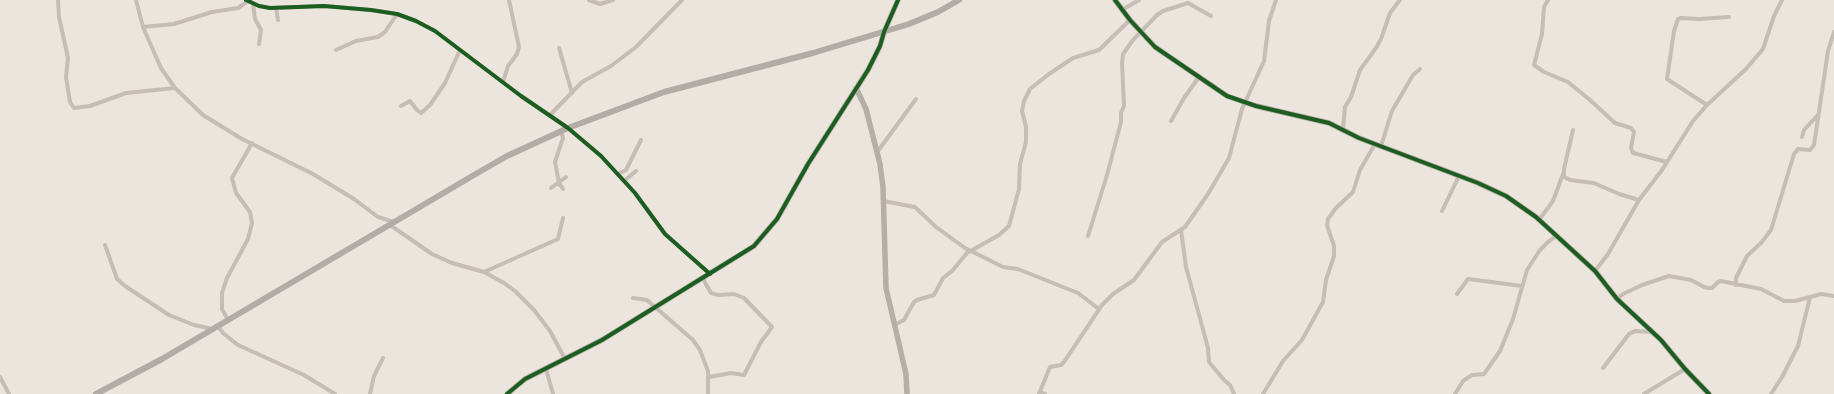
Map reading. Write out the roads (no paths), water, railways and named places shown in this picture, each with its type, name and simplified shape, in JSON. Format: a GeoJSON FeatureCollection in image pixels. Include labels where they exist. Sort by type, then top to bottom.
{"type":"FeatureCollection","features":[{"type":"Feature","properties":{"kind":"main road"},"geometry":{"type":"LineString","coordinates":[[96,394],[162,359],[507,156],[568,128],[664,92],[813,53],[884,32],[925,18],[959,0]]}},
{"type":"Feature","properties":{"kind":"street"},"geometry":{"type":"LineString","coordinates":[[58,0],[59,17],[68,58],[66,77],[70,102],[74,108],[90,106],[126,93],[175,88]]}},
{"type":"Feature","properties":{"kind":"street"},"geometry":{"type":"LineString","coordinates":[[136,0],[143,27],[161,68],[175,88],[203,115],[252,143],[313,174],[392,224],[422,248],[444,260],[484,272],[504,283],[523,298],[550,331],[565,359]]}},
{"type":"Feature","properties":{"kind":"street"},"geometry":{"type":"LineString","coordinates":[[503,82],[508,66],[517,54],[519,48],[509,0]]}},
{"type":"Feature","properties":{"kind":"street"},"geometry":{"type":"LineString","coordinates":[[589,0],[600,4],[613,0]]}},
{"type":"Feature","properties":{"kind":"street"},"geometry":{"type":"LineString","coordinates":[[550,115],[584,80],[610,66],[636,47],[682,0]]}},
{"type":"Feature","properties":{"kind":"street"},"geometry":{"type":"LineString","coordinates":[[507,394],[525,379],[602,340],[754,246],[768,230],[787,203],[808,164],[877,53],[884,32],[898,0]]}},
{"type":"Feature","properties":{"kind":"street"},"geometry":{"type":"LineString","coordinates":[[1115,0],[1130,20],[1155,47],[1227,96],[1246,103],[1307,117],[1343,129],[1378,145],[1506,196],[1539,220],[1595,271],[1617,299],[1673,353],[1685,369],[1709,394]]}},
{"type":"Feature","properties":{"kind":"street"},"geometry":{"type":"LineString","coordinates":[[1122,10],[1139,0]]}},
{"type":"Feature","properties":{"kind":"street"},"geometry":{"type":"LineString","coordinates":[[1045,394],[1039,393],[1048,369],[1052,366],[1058,366],[1064,362],[1099,309],[1113,294],[1134,280],[1162,242],[1187,224],[1203,202],[1229,158],[1239,118],[1264,61],[1269,21],[1276,0]]}},
{"type":"Feature","properties":{"kind":"street"},"geometry":{"type":"LineString","coordinates":[[1343,129],[1345,106],[1351,97],[1360,70],[1379,44],[1390,13],[1400,0]]}},
{"type":"Feature","properties":{"kind":"street"},"geometry":{"type":"LineString","coordinates":[[1548,0],[1544,7],[1542,34],[1534,65],[1573,85],[1615,123],[1631,128],[1634,132],[1631,148],[1633,153],[1666,162]]}},
{"type":"Feature","properties":{"kind":"street"},"geometry":{"type":"LineString","coordinates":[[1595,271],[1605,258],[1639,200],[1693,121],[1707,105],[1746,69],[1763,49],[1774,16],[1782,0]]}},
{"type":"Feature","properties":{"kind":"street"},"geometry":{"type":"LineString","coordinates":[[143,27],[174,24],[212,12],[238,8],[247,1],[254,4],[276,8],[324,6],[371,10],[397,14],[416,21],[434,31],[568,128],[610,164],[668,238],[681,247],[710,274]]}},
{"type":"Feature","properties":{"kind":"street"},"geometry":{"type":"LineString","coordinates":[[254,4],[255,19],[261,30],[259,44]]}},
{"type":"Feature","properties":{"kind":"street"},"geometry":{"type":"LineString","coordinates":[[1088,236],[1107,175],[1121,122],[1121,113],[1124,106],[1123,54],[1133,40],[1157,15],[1184,4],[1193,5],[1211,16]]}},
{"type":"Feature","properties":{"kind":"street"},"geometry":{"type":"LineString","coordinates":[[276,8],[278,20]]}},
{"type":"Feature","properties":{"kind":"street"},"geometry":{"type":"LineString","coordinates":[[336,50],[356,41],[378,37],[385,32],[397,14]]}},
{"type":"Feature","properties":{"kind":"street"},"geometry":{"type":"LineString","coordinates":[[1707,105],[1667,80],[1674,31],[1678,19],[1681,18],[1699,20],[1729,18]]}},
{"type":"Feature","properties":{"kind":"street"},"geometry":{"type":"LineString","coordinates":[[894,325],[902,322],[906,318],[914,302],[934,295],[943,278],[952,271],[964,256],[1006,230],[1012,221],[1019,189],[1020,164],[1026,142],[1026,127],[1022,110],[1030,89],[1073,58],[1099,50],[1130,20]]}},
{"type":"Feature","properties":{"kind":"street"},"geometry":{"type":"LineString","coordinates":[[1736,285],[1736,278],[1743,262],[1771,230],[1794,154],[1798,149],[1810,150],[1814,145],[1828,51],[1834,32]]}},
{"type":"Feature","properties":{"kind":"street"},"geometry":{"type":"LineString","coordinates":[[559,48],[572,93]]}},
{"type":"Feature","properties":{"kind":"street"},"geometry":{"type":"LineString","coordinates":[[401,106],[410,101],[421,113],[430,105],[436,99],[445,83],[455,56],[460,50]]}},
{"type":"Feature","properties":{"kind":"street"},"geometry":{"type":"LineString","coordinates":[[1263,394],[1283,362],[1298,346],[1320,309],[1324,296],[1326,280],[1334,256],[1334,246],[1327,225],[1328,219],[1336,208],[1353,192],[1360,170],[1378,145],[1392,111],[1413,75],[1420,69]]}},
{"type":"Feature","properties":{"kind":"street"},"geometry":{"type":"LineString","coordinates":[[1171,122],[1184,98],[1199,77]]}},
{"type":"Feature","properties":{"kind":"street"},"geometry":{"type":"LineString","coordinates":[[856,88],[866,109],[878,151],[882,175],[886,288],[906,374],[908,394]]}},
{"type":"Feature","properties":{"kind":"street"},"geometry":{"type":"LineString","coordinates":[[878,151],[916,99]]}},
{"type":"Feature","properties":{"kind":"street"},"geometry":{"type":"LineString","coordinates":[[1802,137],[1804,130],[1818,114]]}},
{"type":"Feature","properties":{"kind":"street"},"geometry":{"type":"LineString","coordinates":[[1539,220],[1553,202],[1563,174],[1573,130]]}},
{"type":"Feature","properties":{"kind":"street"},"geometry":{"type":"LineString","coordinates":[[561,132],[563,138],[555,162],[559,183],[563,189]]}},
{"type":"Feature","properties":{"kind":"street"},"geometry":{"type":"LineString","coordinates":[[618,174],[626,170],[641,140]]}},
{"type":"Feature","properties":{"kind":"street"},"geometry":{"type":"LineString","coordinates":[[228,320],[222,309],[222,293],[227,278],[248,238],[252,223],[250,212],[236,193],[232,178],[252,143]]}},
{"type":"Feature","properties":{"kind":"street"},"geometry":{"type":"LineString","coordinates":[[624,181],[636,171]]}},
{"type":"Feature","properties":{"kind":"street"},"geometry":{"type":"LineString","coordinates":[[1563,174],[1570,180],[1594,183],[1619,194],[1639,200]]}},
{"type":"Feature","properties":{"kind":"street"},"geometry":{"type":"LineString","coordinates":[[1442,211],[1459,176]]}},
{"type":"Feature","properties":{"kind":"street"},"geometry":{"type":"LineString","coordinates":[[550,188],[566,177]]}},
{"type":"Feature","properties":{"kind":"street"},"geometry":{"type":"LineString","coordinates":[[883,201],[915,207],[956,242],[971,251],[1003,267],[1018,270],[1078,293],[1099,309]]}},
{"type":"Feature","properties":{"kind":"street"},"geometry":{"type":"LineString","coordinates":[[484,272],[558,239],[563,218]]}},
{"type":"Feature","properties":{"kind":"street"},"geometry":{"type":"LineString","coordinates":[[1180,230],[1186,266],[1208,348],[1210,362],[1224,380],[1230,385],[1234,394]]}},
{"type":"Feature","properties":{"kind":"street"},"geometry":{"type":"LineString","coordinates":[[1455,394],[1463,381],[1472,375],[1484,374],[1500,351],[1512,324],[1527,270],[1531,262],[1548,242],[1556,236]]}},
{"type":"Feature","properties":{"kind":"street"},"geometry":{"type":"LineString","coordinates":[[105,245],[117,279],[125,286],[169,315],[194,324],[215,327],[238,345],[304,376],[335,394]]}},
{"type":"Feature","properties":{"kind":"street"},"geometry":{"type":"LineString","coordinates":[[1617,299],[1622,294],[1642,285],[1669,276],[1691,280],[1709,288],[1712,288],[1718,282],[1722,281],[1761,289],[1784,301],[1795,301],[1821,294],[1834,296]]}},
{"type":"Feature","properties":{"kind":"street"},"geometry":{"type":"LineString","coordinates":[[703,278],[712,293],[718,295],[734,294],[744,298],[772,327],[761,342],[744,375],[731,373],[709,377]]}},
{"type":"Feature","properties":{"kind":"street"},"geometry":{"type":"LineString","coordinates":[[1456,294],[1468,279],[1522,286]]}},
{"type":"Feature","properties":{"kind":"street"},"geometry":{"type":"LineString","coordinates":[[1771,394],[1782,377],[1798,346],[1810,297]]}},
{"type":"Feature","properties":{"kind":"street"},"geometry":{"type":"LineString","coordinates":[[633,298],[645,299],[693,340],[705,362],[709,377],[708,394]]}},
{"type":"Feature","properties":{"kind":"street"},"geometry":{"type":"LineString","coordinates":[[1603,368],[1629,334],[1635,331],[1652,332]]}},
{"type":"Feature","properties":{"kind":"street"},"geometry":{"type":"LineString","coordinates":[[370,394],[374,376],[383,358]]}},
{"type":"Feature","properties":{"kind":"street"},"geometry":{"type":"LineString","coordinates":[[546,368],[553,394]]}},
{"type":"Feature","properties":{"kind":"street"},"geometry":{"type":"LineString","coordinates":[[1644,394],[1685,369]]}},
{"type":"Feature","properties":{"kind":"street"},"geometry":{"type":"LineString","coordinates":[[0,377],[9,394]]}}]}
